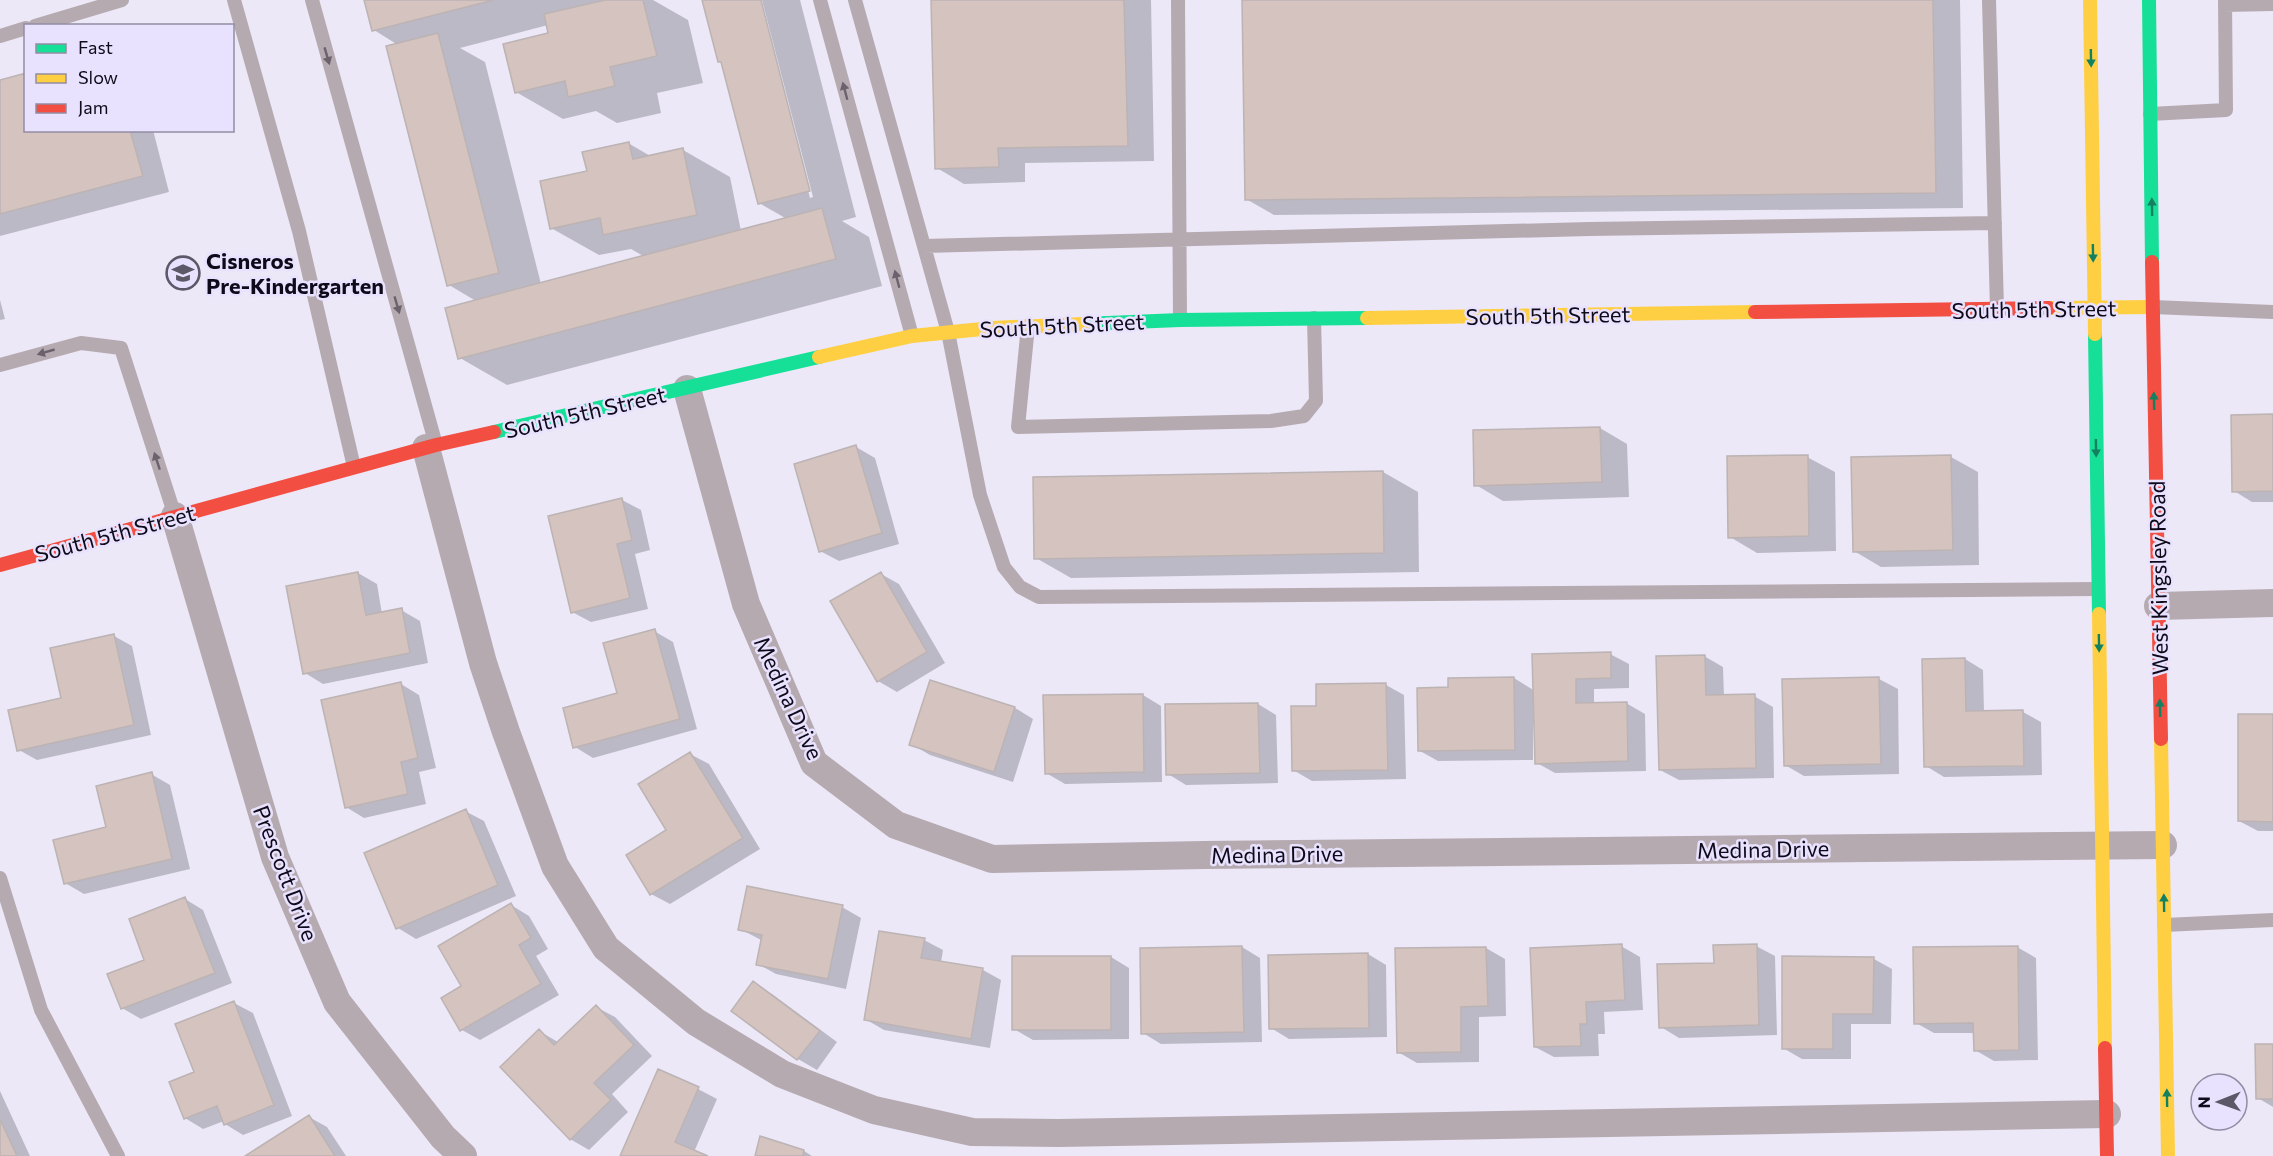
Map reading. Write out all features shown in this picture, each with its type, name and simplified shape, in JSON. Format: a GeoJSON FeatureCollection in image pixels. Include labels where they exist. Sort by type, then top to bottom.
{"type":"FeatureCollection","features":[{"type":"Feature","properties":{"kind":"main road"},"geometry":{"type":"LineString","coordinates":[[2090,0],[2107,1156]]}},
{"type":"Feature","properties":{"kind":"main road","name":"West Kingsley Road"},"geometry":{"type":"LineString","coordinates":[[2149,0],[2168,1156]]}},
{"type":"Feature","properties":{"kind":"main road","name":"South 5th Street"},"geometry":{"type":"LineString","coordinates":[[0,565],[431,446],[912,336],[1028,326],[1180,320],[2153,307]]}},
{"type":"Feature","properties":{"kind":"street","name":"Medina Drive"},"geometry":{"type":"LineString","coordinates":[[687,389],[746,604],[814,763],[896,825],[992,859],[2163,844]]}},
{"type":"Feature","properties":{"kind":"street"},"geometry":{"type":"LineString","coordinates":[[431,446],[483,663],[555,866],[606,948],[696,1022],[782,1074],[874,1110],[972,1132],[1059,1133],[2107,1114]]}},
{"type":"Feature","properties":{"kind":"street","name":"Prescott Drive"},"geometry":{"type":"LineString","coordinates":[[175,516],[275,857],[337,1002],[442,1137],[463,1156]]}},
{"type":"Feature","properties":{"kind":"street"},"geometry":{"type":"LineString","coordinates":[[2158,606],[2273,603]]}},
{"type":"Feature","properties":{"kind":"lane"},"geometry":{"type":"LineString","coordinates":[[42,24],[122,0]]}},
{"type":"Feature","properties":{"kind":"lane"},"geometry":{"type":"LineString","coordinates":[[234,0],[298,231],[354,467]]}},
{"type":"Feature","properties":{"kind":"lane"},"geometry":{"type":"LineString","coordinates":[[312,0],[431,446]]}},
{"type":"Feature","properties":{"kind":"lane"},"geometry":{"type":"LineString","coordinates":[[820,0],[912,336]]}},
{"type":"Feature","properties":{"kind":"lane"},"geometry":{"type":"LineString","coordinates":[[855,0],[948,332],[980,495],[1004,567],[1020,587],[1039,597],[2098,590]]}},
{"type":"Feature","properties":{"kind":"lane"},"geometry":{"type":"LineString","coordinates":[[1178,0],[1180,320]]}},
{"type":"Feature","properties":{"kind":"lane"},"geometry":{"type":"LineString","coordinates":[[1989,0],[1997,310]]}},
{"type":"Feature","properties":{"kind":"lane"},"geometry":{"type":"LineString","coordinates":[[2150,114],[2226,110],[2225,2],[2273,4]]}},
{"type":"Feature","properties":{"kind":"lane"},"geometry":{"type":"LineString","coordinates":[[0,36],[24,29]]}},
{"type":"Feature","properties":{"kind":"lane"},"geometry":{"type":"LineString","coordinates":[[924,246],[1589,229],[1995,223]]}},
{"type":"Feature","properties":{"kind":"lane"},"geometry":{"type":"LineString","coordinates":[[2153,307],[2273,312]]}},
{"type":"Feature","properties":{"kind":"lane"},"geometry":{"type":"LineString","coordinates":[[1028,326],[1018,427],[1271,421],[1304,416],[1317,400],[1314,318]]}},
{"type":"Feature","properties":{"kind":"lane"},"geometry":{"type":"LineString","coordinates":[[0,365],[81,343],[121,348],[175,516]]}},
{"type":"Feature","properties":{"kind":"lane"},"geometry":{"type":"LineString","coordinates":[[0,878],[42,1010],[118,1156]]}},
{"type":"Feature","properties":{"kind":"lane"},"geometry":{"type":"LineString","coordinates":[[2164,925],[2273,920]]}},
{"type":"Feature","properties":{"kind":"building"},"geometry":{"type":"Polygon","coordinates":[[[364,0],[494,0],[372,31],[364,0]]]}},
{"type":"Feature","properties":{"kind":"building"},"geometry":{"type":"Polygon","coordinates":[[[605,0],[643,0],[657,56],[610,67],[615,86],[568,97],[565,81],[515,93],[503,44],[548,33],[544,14],[605,0]]]}},
{"type":"Feature","properties":{"kind":"building"},"geometry":{"type":"Polygon","coordinates":[[[702,0],[761,0],[810,191],[758,204],[721,62],[718,62],[702,0]]]}},
{"type":"Feature","properties":{"kind":"building"},"geometry":{"type":"Polygon","coordinates":[[[931,0],[1124,0],[1128,146],[998,148],[999,167],[935,169],[931,0]]]}},
{"type":"Feature","properties":{"kind":"building"},"geometry":{"type":"Polygon","coordinates":[[[1242,0],[1933,0],[1936,193],[1245,200],[1242,0]]]}},
{"type":"Feature","properties":{"kind":"building"},"geometry":{"type":"Polygon","coordinates":[[[438,33],[499,273],[447,286],[386,46],[438,33]]]}},
{"type":"Feature","properties":{"kind":"building"},"geometry":{"type":"Polygon","coordinates":[[[24,74],[24,132],[131,132],[143,176],[0,214],[0,80],[24,74]]]}},
{"type":"Feature","properties":{"kind":"building"},"geometry":{"type":"Polygon","coordinates":[[[629,142],[633,159],[683,148],[697,215],[603,235],[600,218],[550,229],[540,181],[587,171],[582,152],[629,142]]]}},
{"type":"Feature","properties":{"kind":"building"},"geometry":{"type":"Polygon","coordinates":[[[822,208],[836,259],[458,359],[445,308],[822,208]]]}},
{"type":"Feature","properties":{"kind":"building"},"geometry":{"type":"Polygon","coordinates":[[[2273,414],[2273,491],[2232,492],[2231,415],[2273,414]]]}},
{"type":"Feature","properties":{"kind":"building"},"geometry":{"type":"Polygon","coordinates":[[[1600,427],[1602,482],[1474,486],[1473,430],[1600,427]]]}},
{"type":"Feature","properties":{"kind":"building"},"geometry":{"type":"Polygon","coordinates":[[[856,445],[882,533],[819,552],[794,464],[856,445]]]}},
{"type":"Feature","properties":{"kind":"building"},"geometry":{"type":"Polygon","coordinates":[[[1808,455],[1809,536],[1728,538],[1727,456],[1808,455]]]}},
{"type":"Feature","properties":{"kind":"building"},"geometry":{"type":"Polygon","coordinates":[[[1951,455],[1953,550],[1853,552],[1851,457],[1951,455]]]}},
{"type":"Feature","properties":{"kind":"building"},"geometry":{"type":"Polygon","coordinates":[[[1383,471],[1384,553],[1034,559],[1033,477],[1383,471]]]}},
{"type":"Feature","properties":{"kind":"building"},"geometry":{"type":"Polygon","coordinates":[[[622,498],[632,540],[617,544],[630,598],[571,613],[548,516],[622,498]]]}},
{"type":"Feature","properties":{"kind":"building"},"geometry":{"type":"Polygon","coordinates":[[[358,572],[366,615],[402,608],[410,653],[303,674],[286,586],[358,572]]]}},
{"type":"Feature","properties":{"kind":"building"},"geometry":{"type":"Polygon","coordinates":[[[881,572],[927,652],[877,682],[830,601],[881,572]]]}},
{"type":"Feature","properties":{"kind":"building"},"geometry":{"type":"Polygon","coordinates":[[[655,629],[680,719],[573,748],[563,708],[617,693],[603,643],[655,629]]]}},
{"type":"Feature","properties":{"kind":"building"},"geometry":{"type":"Polygon","coordinates":[[[114,634],[134,725],[17,751],[8,710],[61,698],[50,648],[114,634]]]}},
{"type":"Feature","properties":{"kind":"building"},"geometry":{"type":"Polygon","coordinates":[[[1611,652],[1611,678],[1576,679],[1576,703],[1627,702],[1628,761],[1535,764],[1532,654],[1611,652]]]}},
{"type":"Feature","properties":{"kind":"building"},"geometry":{"type":"Polygon","coordinates":[[[1705,655],[1706,695],[1755,694],[1756,768],[1659,770],[1656,656],[1705,655]]]}},
{"type":"Feature","properties":{"kind":"building"},"geometry":{"type":"Polygon","coordinates":[[[1965,658],[1966,711],[2023,710],[2024,766],[1924,767],[1922,659],[1965,658]]]}},
{"type":"Feature","properties":{"kind":"building"},"geometry":{"type":"Polygon","coordinates":[[[1514,677],[1515,750],[1418,751],[1417,688],[1448,687],[1448,678],[1514,677]]]}},
{"type":"Feature","properties":{"kind":"building"},"geometry":{"type":"Polygon","coordinates":[[[1879,677],[1881,764],[1784,766],[1782,679],[1879,677]]]}},
{"type":"Feature","properties":{"kind":"building"},"geometry":{"type":"Polygon","coordinates":[[[930,680],[1015,707],[994,772],[909,745],[930,680]]]}},
{"type":"Feature","properties":{"kind":"building"},"geometry":{"type":"Polygon","coordinates":[[[401,682],[418,758],[401,762],[408,794],[345,808],[321,700],[401,682]]]}},
{"type":"Feature","properties":{"kind":"building"},"geometry":{"type":"Polygon","coordinates":[[[1386,683],[1388,770],[1292,771],[1291,706],[1316,706],[1316,684],[1386,683]]]}},
{"type":"Feature","properties":{"kind":"building"},"geometry":{"type":"Polygon","coordinates":[[[1143,694],[1144,772],[1045,774],[1043,695],[1143,694]]]}},
{"type":"Feature","properties":{"kind":"building"},"geometry":{"type":"Polygon","coordinates":[[[1258,703],[1260,773],[1166,775],[1165,704],[1258,703]]]}},
{"type":"Feature","properties":{"kind":"building"},"geometry":{"type":"Polygon","coordinates":[[[2238,714],[2273,714],[2273,822],[2238,821],[2238,714]]]}},
{"type":"Feature","properties":{"kind":"building"},"geometry":{"type":"Polygon","coordinates":[[[690,752],[743,838],[650,895],[626,855],[666,830],[638,784],[690,752]]]}},
{"type":"Feature","properties":{"kind":"building"},"geometry":{"type":"Polygon","coordinates":[[[152,772],[172,859],[64,884],[53,840],[106,827],[96,786],[152,772]]]}},
{"type":"Feature","properties":{"kind":"building"},"geometry":{"type":"Polygon","coordinates":[[[466,809],[498,885],[396,929],[364,853],[466,809]]]}},
{"type":"Feature","properties":{"kind":"building"},"geometry":{"type":"Polygon","coordinates":[[[747,886],[843,905],[828,979],[756,965],[762,935],[738,930],[747,886]]]}},
{"type":"Feature","properties":{"kind":"building"},"geometry":{"type":"Polygon","coordinates":[[[185,897],[215,973],[121,1009],[107,974],[144,960],[129,919],[185,897]]]}},
{"type":"Feature","properties":{"kind":"building"},"geometry":{"type":"Polygon","coordinates":[[[511,903],[531,938],[519,945],[541,984],[460,1031],[441,998],[461,986],[438,946],[511,903]]]}},
{"type":"Feature","properties":{"kind":"building"},"geometry":{"type":"Polygon","coordinates":[[[879,931],[925,938],[921,958],[983,968],[971,1039],[864,1020],[879,931]]]}},
{"type":"Feature","properties":{"kind":"building"},"geometry":{"type":"Polygon","coordinates":[[[1622,944],[1625,1000],[1586,1002],[1587,1024],[1580,1024],[1581,1046],[1534,1047],[1530,948],[1622,944]]]}},
{"type":"Feature","properties":{"kind":"building"},"geometry":{"type":"Polygon","coordinates":[[[1757,944],[1759,1025],[1659,1028],[1657,964],[1714,963],[1713,945],[1757,944]]]}},
{"type":"Feature","properties":{"kind":"building"},"geometry":{"type":"Polygon","coordinates":[[[1242,946],[1244,1032],[1141,1034],[1140,948],[1242,946]]]}},
{"type":"Feature","properties":{"kind":"building"},"geometry":{"type":"Polygon","coordinates":[[[2018,946],[2019,1050],[1974,1051],[1973,1023],[1914,1024],[1913,947],[2018,946]]]}},
{"type":"Feature","properties":{"kind":"building"},"geometry":{"type":"Polygon","coordinates":[[[1486,947],[1488,1006],[1461,1007],[1461,1052],[1397,1053],[1395,948],[1486,947]]]}},
{"type":"Feature","properties":{"kind":"building"},"geometry":{"type":"Polygon","coordinates":[[[1368,953],[1369,1028],[1269,1029],[1268,955],[1368,953]]]}},
{"type":"Feature","properties":{"kind":"building"},"geometry":{"type":"Polygon","coordinates":[[[1012,956],[1111,956],[1111,1030],[1012,1030],[1012,956]]]}},
{"type":"Feature","properties":{"kind":"building"},"geometry":{"type":"Polygon","coordinates":[[[1782,956],[1874,957],[1873,1014],[1833,1014],[1833,1049],[1782,1049],[1782,956]]]}},
{"type":"Feature","properties":{"kind":"building"},"geometry":{"type":"Polygon","coordinates":[[[753,981],[820,1031],[797,1060],[731,1011],[753,981]]]}},
{"type":"Feature","properties":{"kind":"building"},"geometry":{"type":"Polygon","coordinates":[[[234,1001],[274,1105],[224,1125],[217,1106],[184,1119],[169,1082],[194,1072],[175,1024],[234,1001]]]}},
{"type":"Feature","properties":{"kind":"building"},"geometry":{"type":"Polygon","coordinates":[[[596,1005],[634,1045],[594,1083],[611,1100],[570,1140],[500,1067],[539,1029],[554,1045],[596,1005]]]}},
{"type":"Feature","properties":{"kind":"building"},"geometry":{"type":"Polygon","coordinates":[[[2255,1044],[2273,1044],[2273,1099],[2256,1099],[2255,1044]]]}},
{"type":"Feature","properties":{"kind":"building"},"geometry":{"type":"Polygon","coordinates":[[[658,1069],[699,1087],[675,1142],[708,1156],[620,1156],[658,1069]]]}},
{"type":"Feature","properties":{"kind":"building"},"geometry":{"type":"Polygon","coordinates":[[[309,1115],[335,1156],[245,1156],[309,1115]]]}},
{"type":"Feature","properties":{"kind":"building"},"geometry":{"type":"Polygon","coordinates":[[[0,1119],[17,1156],[0,1156],[0,1119]]]}},
{"type":"Feature","properties":{"kind":"building"},"geometry":{"type":"Polygon","coordinates":[[[760,1136],[804,1150],[803,1156],[755,1156],[760,1136]]]}},
{"type":"Feature","properties":{"kind":"traffic: fast"},"geometry":{"type":"LineString","coordinates":[[2149,0],[2152,262]]}},
{"type":"Feature","properties":{"kind":"traffic: fast"},"geometry":{"type":"LineString","coordinates":[[1083,324],[1180,320],[1367,318]]}},
{"type":"Feature","properties":{"kind":"traffic: fast"},"geometry":{"type":"LineString","coordinates":[[2095,334],[2099,614]]}},
{"type":"Feature","properties":{"kind":"traffic: fast"},"geometry":{"type":"LineString","coordinates":[[494,432],[819,357]]}},
{"type":"Feature","properties":{"kind":"traffic: slow"},"geometry":{"type":"LineString","coordinates":[[2090,0],[2095,334]]}},
{"type":"Feature","properties":{"kind":"traffic: slow"},"geometry":{"type":"LineString","coordinates":[[2049,308],[2153,307]]}},
{"type":"Feature","properties":{"kind":"traffic: slow"},"geometry":{"type":"LineString","coordinates":[[1367,318],[1755,312]]}},
{"type":"Feature","properties":{"kind":"traffic: slow"},"geometry":{"type":"LineString","coordinates":[[819,357],[912,336],[992,328],[1083,324]]}},
{"type":"Feature","properties":{"kind":"traffic: slow"},"geometry":{"type":"LineString","coordinates":[[2099,614],[2105,1048]]}},
{"type":"Feature","properties":{"kind":"traffic: slow"},"geometry":{"type":"LineString","coordinates":[[2161,739],[2168,1156]]}},
{"type":"Feature","properties":{"kind":"traffic: jam"},"geometry":{"type":"LineString","coordinates":[[2152,262],[2161,739]]}},
{"type":"Feature","properties":{"kind":"traffic: jam"},"geometry":{"type":"LineString","coordinates":[[1755,312],[2049,308]]}},
{"type":"Feature","properties":{"kind":"traffic: jam"},"geometry":{"type":"LineString","coordinates":[[0,565],[436,445],[494,432]]}},
{"type":"Feature","properties":{"kind":"traffic: jam"},"geometry":{"type":"LineString","coordinates":[[2105,1048],[2107,1156]]}},
{"type":"Feature","properties":{"kind":"place","name":"Cisneros Pre-Kindergarten"},"geometry":{"type":"Point","coordinates":[183,273]}}]}
